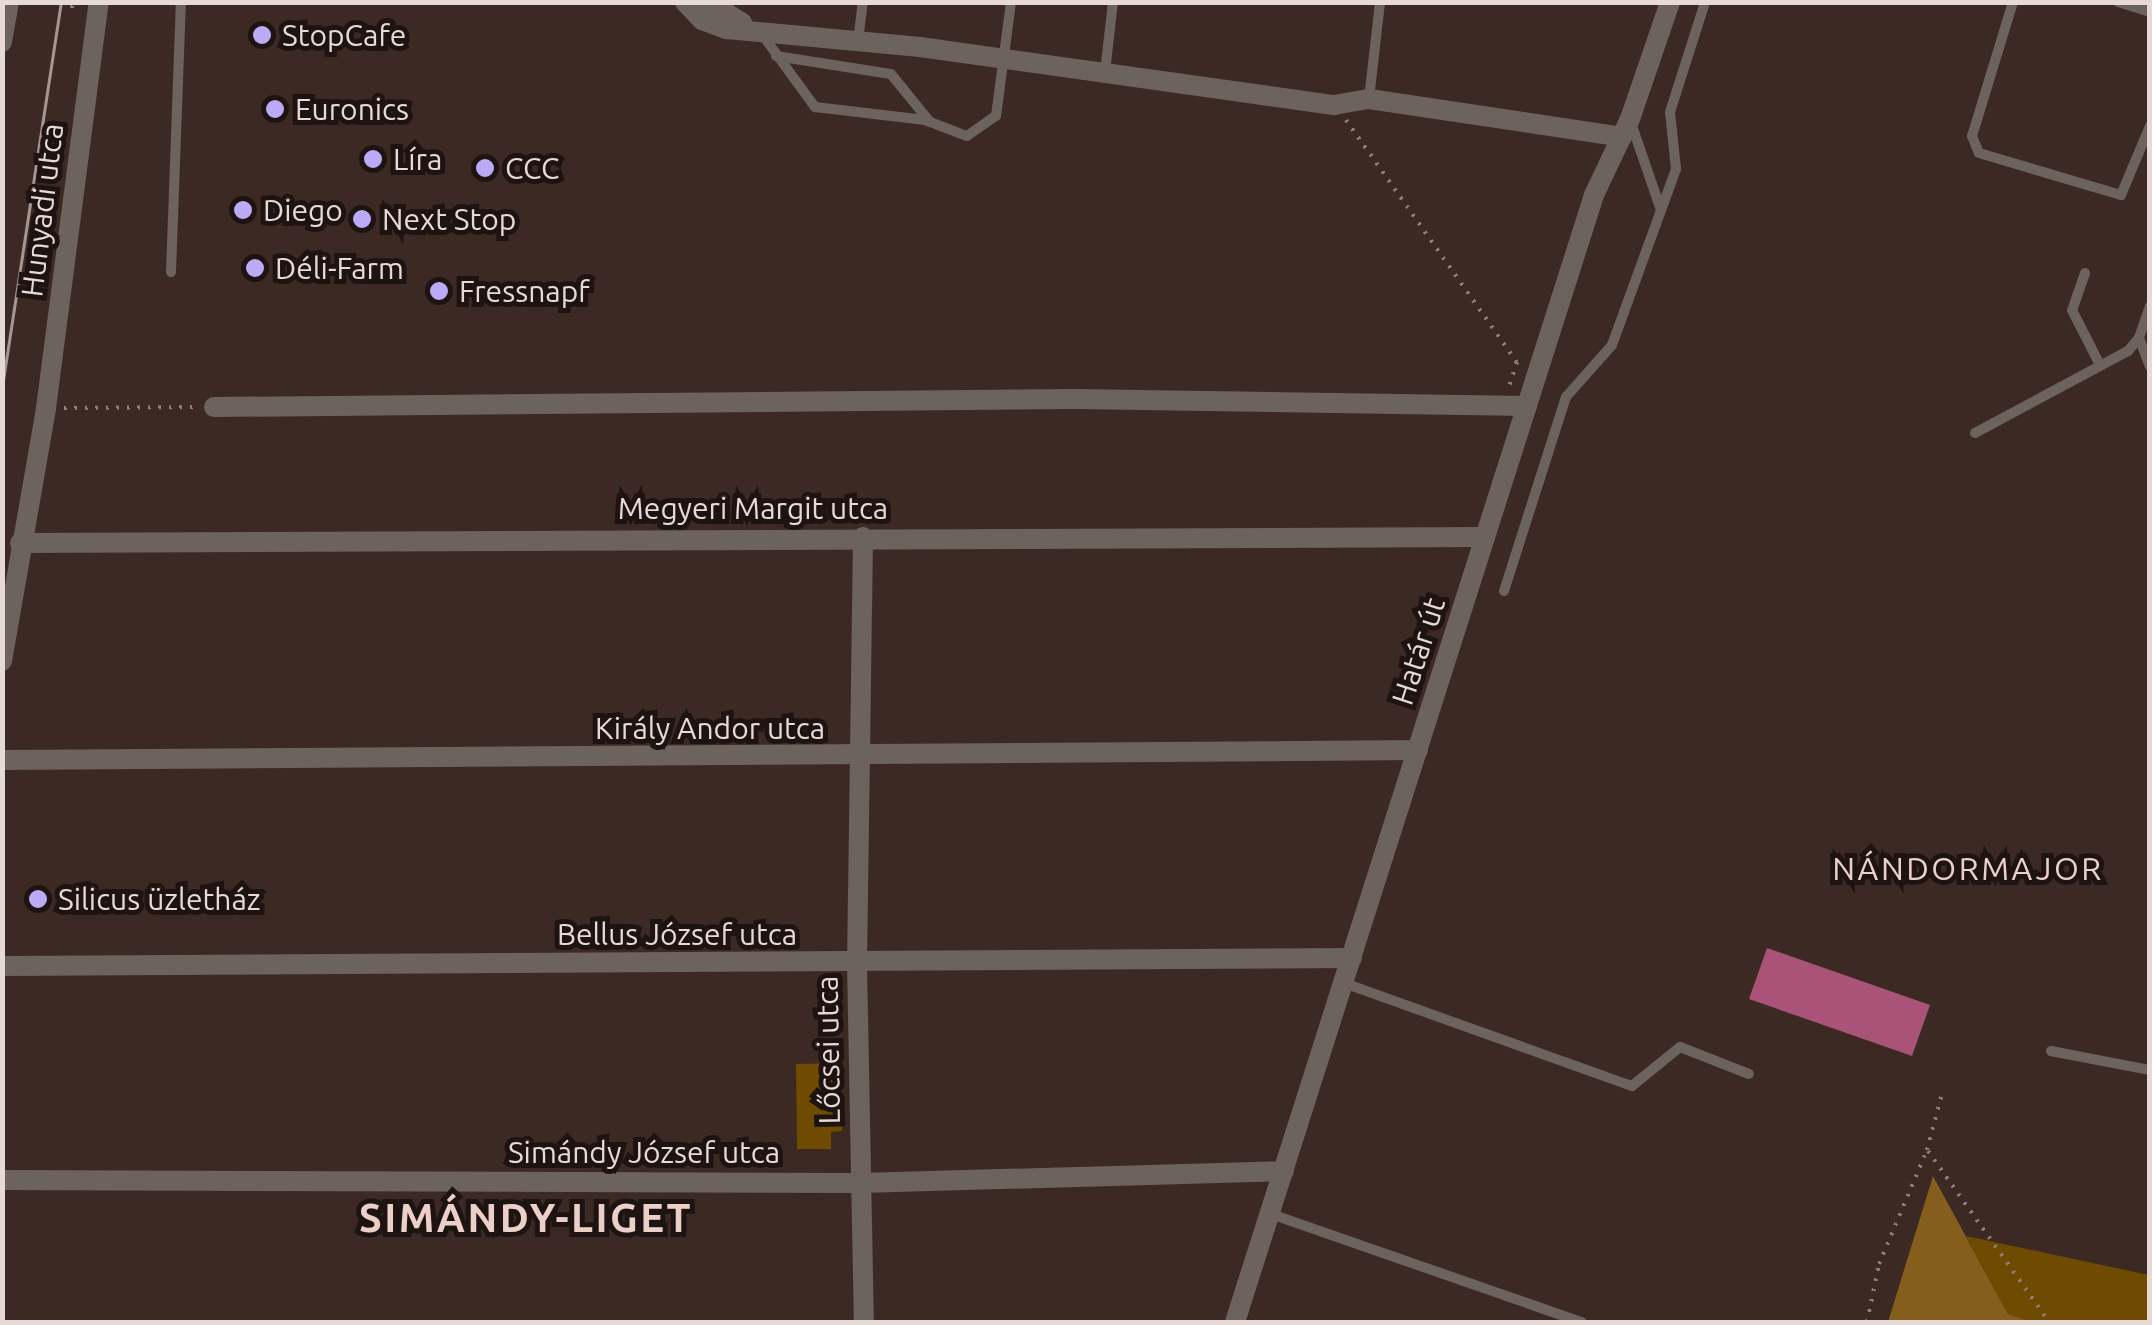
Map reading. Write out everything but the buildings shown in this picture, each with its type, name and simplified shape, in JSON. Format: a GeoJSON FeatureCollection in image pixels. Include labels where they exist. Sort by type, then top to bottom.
{"type":"FeatureCollection","features":[{"type":"Feature","properties":{"kind":"street"},"geometry":{"type":"LineString","coordinates":[[2,42],[8,2]]}},
{"type":"Feature","properties":{"kind":"street","name":"Hunyadi utca"},"geometry":{"type":"LineString","coordinates":[[2,661],[46,408],[100,2]]}},
{"type":"Feature","properties":{"kind":"street"},"geometry":{"type":"LineString","coordinates":[[685,2],[720,28],[858,40],[1334,105],[1370,99],[1626,128]]}},
{"type":"Feature","properties":{"kind":"street"},"geometry":{"type":"LineString","coordinates":[[708,2],[758,30]]}},
{"type":"Feature","properties":{"kind":"street","name":"Határ út"},"geometry":{"type":"LineString","coordinates":[[1235,1322],[1594,195],[1626,128],[1670,2]]}},
{"type":"Feature","properties":{"kind":"street"},"geometry":{"type":"LineString","coordinates":[[214,407],[1058,399],[1527,406]]}},
{"type":"Feature","properties":{"kind":"street","name":"Lőcsei utca"},"geometry":{"type":"LineString","coordinates":[[863,537],[857,964],[864,1322]]}},
{"type":"Feature","properties":{"kind":"street","name":"Megyeri Margit utca"},"geometry":{"type":"LineString","coordinates":[[20,543],[1485,537]]}},
{"type":"Feature","properties":{"kind":"street","name":"Király Andor utca"},"geometry":{"type":"LineString","coordinates":[[2,760],[859,758],[1418,750]]}},
{"type":"Feature","properties":{"kind":"street","name":"Bellus József utca"},"geometry":{"type":"LineString","coordinates":[[2,966],[857,964],[1352,958]]}},
{"type":"Feature","properties":{"kind":"street","name":"Simándy József utca"},"geometry":{"type":"LineString","coordinates":[[2,1180],[860,1183],[1284,1171]]}},
{"type":"Feature","properties":{"kind":"lane"},"geometry":{"type":"LineString","coordinates":[[172,272],[182,2]]}},
{"type":"Feature","properties":{"kind":"lane"},"geometry":{"type":"LineString","coordinates":[[858,40],[863,2]]}},
{"type":"Feature","properties":{"kind":"lane"},"geometry":{"type":"LineString","coordinates":[[758,30],[815,106],[931,123],[967,136],[991,123],[1012,2]]}},
{"type":"Feature","properties":{"kind":"lane"},"geometry":{"type":"LineString","coordinates":[[1104,73],[1113,2]]}},
{"type":"Feature","properties":{"kind":"lane"},"geometry":{"type":"LineString","coordinates":[[1370,99],[1380,2]]}},
{"type":"Feature","properties":{"kind":"lane"},"geometry":{"type":"LineString","coordinates":[[1504,591],[1566,397],[1612,345],[1676,168],[1670,112],[1706,2]]}},
{"type":"Feature","properties":{"kind":"lane"},"geometry":{"type":"LineString","coordinates":[[2013,2],[1972,136],[1980,153],[2121,195],[2150,126]]}},
{"type":"Feature","properties":{"kind":"lane"},"geometry":{"type":"LineString","coordinates":[[2118,2],[2150,12]]}},
{"type":"Feature","properties":{"kind":"lane"},"geometry":{"type":"LineString","coordinates":[[776,56],[891,74],[931,123]]}},
{"type":"Feature","properties":{"kind":"lane"},"geometry":{"type":"LineString","coordinates":[[1626,128],[1661,210]]}},
{"type":"Feature","properties":{"kind":"lane"},"geometry":{"type":"LineString","coordinates":[[2084,274],[2072,310],[2100,366]]}},
{"type":"Feature","properties":{"kind":"lane"},"geometry":{"type":"LineString","coordinates":[[1975,433],[2100,366],[2139,338],[2150,306]]}},
{"type":"Feature","properties":{"kind":"lane"},"geometry":{"type":"LineString","coordinates":[[2139,338],[2150,366]]}},
{"type":"Feature","properties":{"kind":"lane"},"geometry":{"type":"LineString","coordinates":[[1344,983],[1632,1086],[1680,1046],[1749,1074]]}},
{"type":"Feature","properties":{"kind":"lane"},"geometry":{"type":"LineString","coordinates":[[2050,1051],[2150,1070]]}},
{"type":"Feature","properties":{"kind":"lane"},"geometry":{"type":"LineString","coordinates":[[1270,1214],[1582,1322]]}},
{"type":"Feature","properties":{"kind":"path"},"geometry":{"type":"LineString","coordinates":[[1334,105],[1394,180],[1517,362],[1504,403]]}},
{"type":"Feature","properties":{"kind":"path"},"geometry":{"type":"LineString","coordinates":[[46,408],[214,407]]}},
{"type":"Feature","properties":{"kind":"path"},"geometry":{"type":"LineString","coordinates":[[1867,1322],[1879,1264],[1927,1150],[1942,1090]]}},
{"type":"Feature","properties":{"kind":"path"},"geometry":{"type":"LineString","coordinates":[[1927,1150],[2049,1322]]}},
{"type":"Feature","properties":{"kind":"shaded area"},"geometry":{"type":"Polygon","coordinates":[[[1767,948],[1930,1005],[1912,1056],[1749,999],[1767,948]]]}},
{"type":"Feature","properties":{"kind":"shaded area"},"geometry":{"type":"Polygon","coordinates":[[[842,1063],[842,1131],[831,1132],[831,1149],[797,1149],[796,1064],[842,1063]]]}},
{"type":"Feature","properties":{"kind":"shaded area"},"geometry":{"type":"Polygon","coordinates":[[[1933,1176],[2008,1314],[2032,1322],[1888,1322],[1933,1176]]]}},
{"type":"Feature","properties":{"kind":"shaded area"},"geometry":{"type":"Polygon","coordinates":[[[1966,1236],[2149,1275],[2149,1322],[2032,1322],[2008,1314],[1966,1236]]]}},
{"type":"Feature","properties":{"kind":"tram line"},"geometry":{"type":"LineString","coordinates":[[2,387],[61,2]]}},
{"type":"Feature","properties":{"kind":"place","name":"StopCafe"},"geometry":{"type":"Point","coordinates":[262,35]}},
{"type":"Feature","properties":{"kind":"place","name":"Euronics"},"geometry":{"type":"Point","coordinates":[275,109]}},
{"type":"Feature","properties":{"kind":"place","name":"Líra"},"geometry":{"type":"Point","coordinates":[373,159]}},
{"type":"Feature","properties":{"kind":"place","name":"CCC"},"geometry":{"type":"Point","coordinates":[485,168]}},
{"type":"Feature","properties":{"kind":"place","name":"Diego"},"geometry":{"type":"Point","coordinates":[243,210]}},
{"type":"Feature","properties":{"kind":"place","name":"Next Stop"},"geometry":{"type":"Point","coordinates":[362,219]}},
{"type":"Feature","properties":{"kind":"place","name":"Déli-Farm"},"geometry":{"type":"Point","coordinates":[255,268]}},
{"type":"Feature","properties":{"kind":"place","name":"Fressnapf"},"geometry":{"type":"Point","coordinates":[439,291]}},
{"type":"Feature","properties":{"kind":"place","name":"Silicus üzletház"},"geometry":{"type":"Point","coordinates":[38,899]}},
{"type":"Feature","properties":{"kind":"district","name":"NÁNDORMAJOR"},"geometry":{"type":"Point","coordinates":[1968,868]}},
{"type":"Feature","properties":{"kind":"district","name":"SIMÁNDY-LIGET"},"geometry":{"type":"Point","coordinates":[526,1218]}}]}
